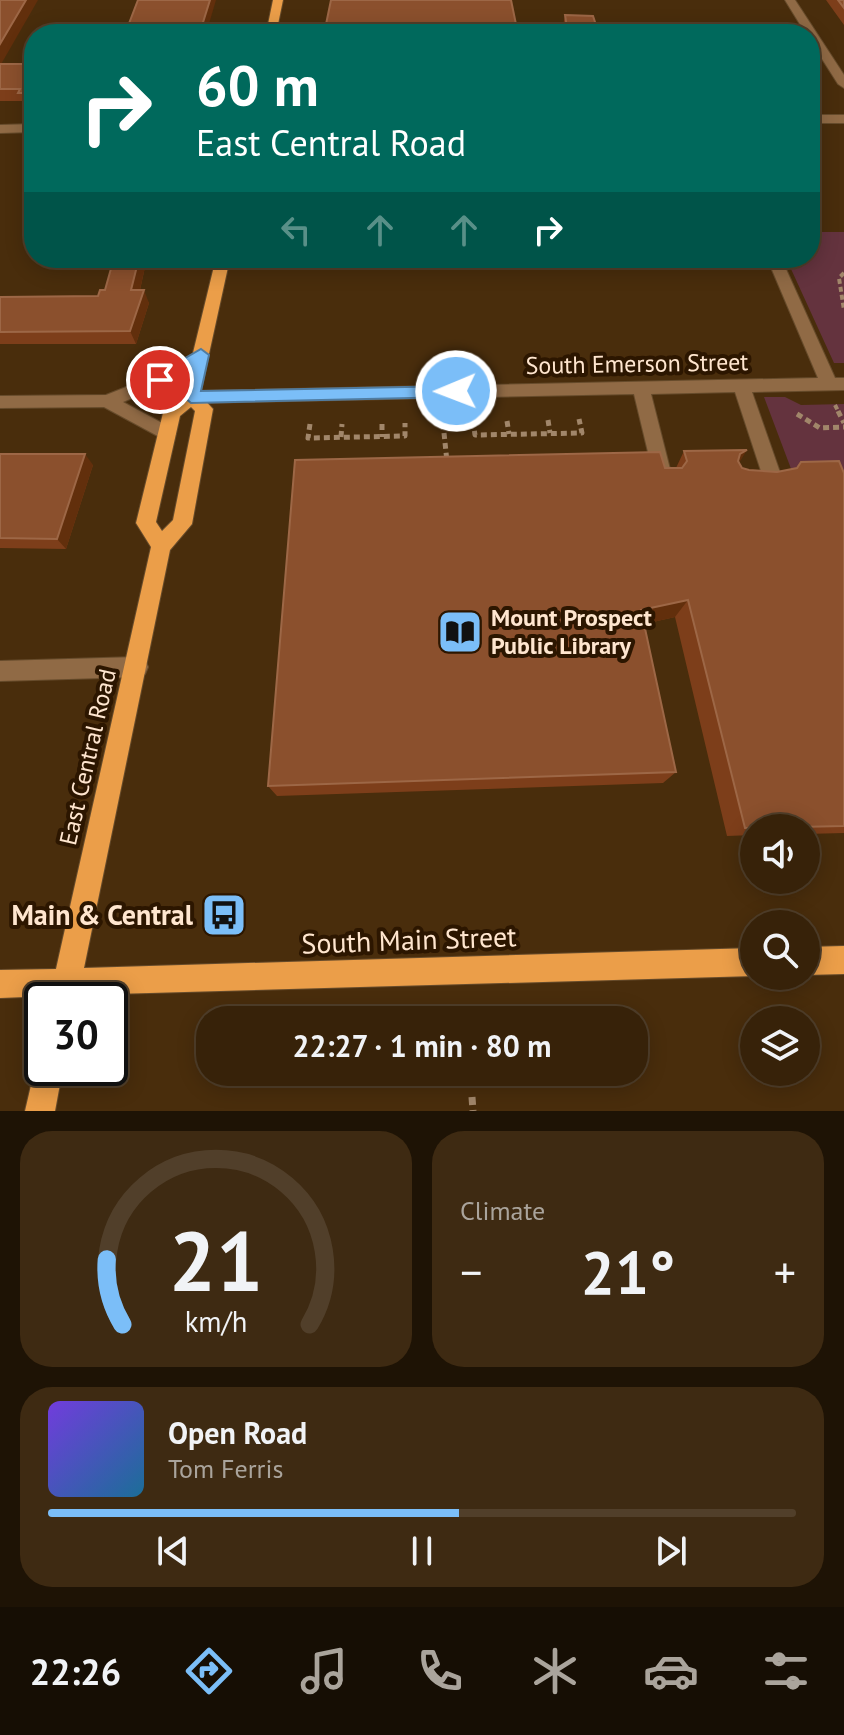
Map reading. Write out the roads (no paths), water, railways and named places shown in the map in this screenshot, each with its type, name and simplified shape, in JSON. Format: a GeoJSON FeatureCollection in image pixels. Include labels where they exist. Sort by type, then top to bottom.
{"type":"FeatureCollection","features":[{"type":"Feature","properties":{"kind":"main road"},"geometry":{"type":"LineString","coordinates":[[273,24],[278,0]]}},
{"type":"Feature","properties":{"kind":"main road","name":"East Central Road"},"geometry":{"type":"LineString","coordinates":[[161,546],[146,523],[172,413],[191,397],[221,268]]}},
{"type":"Feature","properties":{"kind":"main road","name":"East Central Road"},"geometry":{"type":"LineString","coordinates":[[67,982],[161,546],[182,524],[204,409],[191,397]]}},
{"type":"Feature","properties":{"kind":"main road"},"geometry":{"type":"LineString","coordinates":[[820,961],[844,960]]}},
{"type":"Feature","properties":{"kind":"main road","name":"South Main Street"},"geometry":{"type":"LineString","coordinates":[[128,987],[740,963]]}},
{"type":"Feature","properties":{"kind":"main road","name":"South Main Street"},"geometry":{"type":"LineString","coordinates":[[0,984],[24,986]]}},
{"type":"Feature","properties":{"kind":"main road"},"geometry":{"type":"LineString","coordinates":[[40,1111],[45,1086]]}},
{"type":"Feature","properties":{"kind":"street"},"geometry":{"type":"LineString","coordinates":[[790,0],[805,24]]}},
{"type":"Feature","properties":{"kind":"street"},"geometry":{"type":"LineString","coordinates":[[820,47],[844,84]]}},
{"type":"Feature","properties":{"kind":"street"},"geometry":{"type":"LineString","coordinates":[[820,119],[844,119]]}},
{"type":"Feature","properties":{"kind":"street"},"geometry":{"type":"LineString","coordinates":[[0,129],[24,128]]}},
{"type":"Feature","properties":{"kind":"street"},"geometry":{"type":"LineString","coordinates":[[779,268],[836,384]]}},
{"type":"Feature","properties":{"kind":"street"},"geometry":{"type":"LineString","coordinates":[[0,402],[107,401],[160,380],[201,355]]}},
{"type":"Feature","properties":{"kind":"street","name":"South Emerson Street"},"geometry":{"type":"LineString","coordinates":[[191,397],[836,384]]}},
{"type":"Feature","properties":{"kind":"street"},"geometry":{"type":"LineString","coordinates":[[737,481],[774,481],[741,386]]}},
{"type":"Feature","properties":{"kind":"street"},"geometry":{"type":"LineString","coordinates":[[641,388],[664,481]]}},
{"type":"Feature","properties":{"kind":"street"},"geometry":{"type":"LineString","coordinates":[[107,401],[167,434]]}},
{"type":"Feature","properties":{"kind":"street"},"geometry":{"type":"LineString","coordinates":[[0,671],[137,667]]}},
{"type":"Feature","properties":{"kind":"place","name":"Mount Prospect Public Library"},"geometry":{"type":"Point","coordinates":[460,632]}},
{"type":"Feature","properties":{"kind":"place","name":"Main & Central"},"geometry":{"type":"Point","coordinates":[224,915]}}]}
